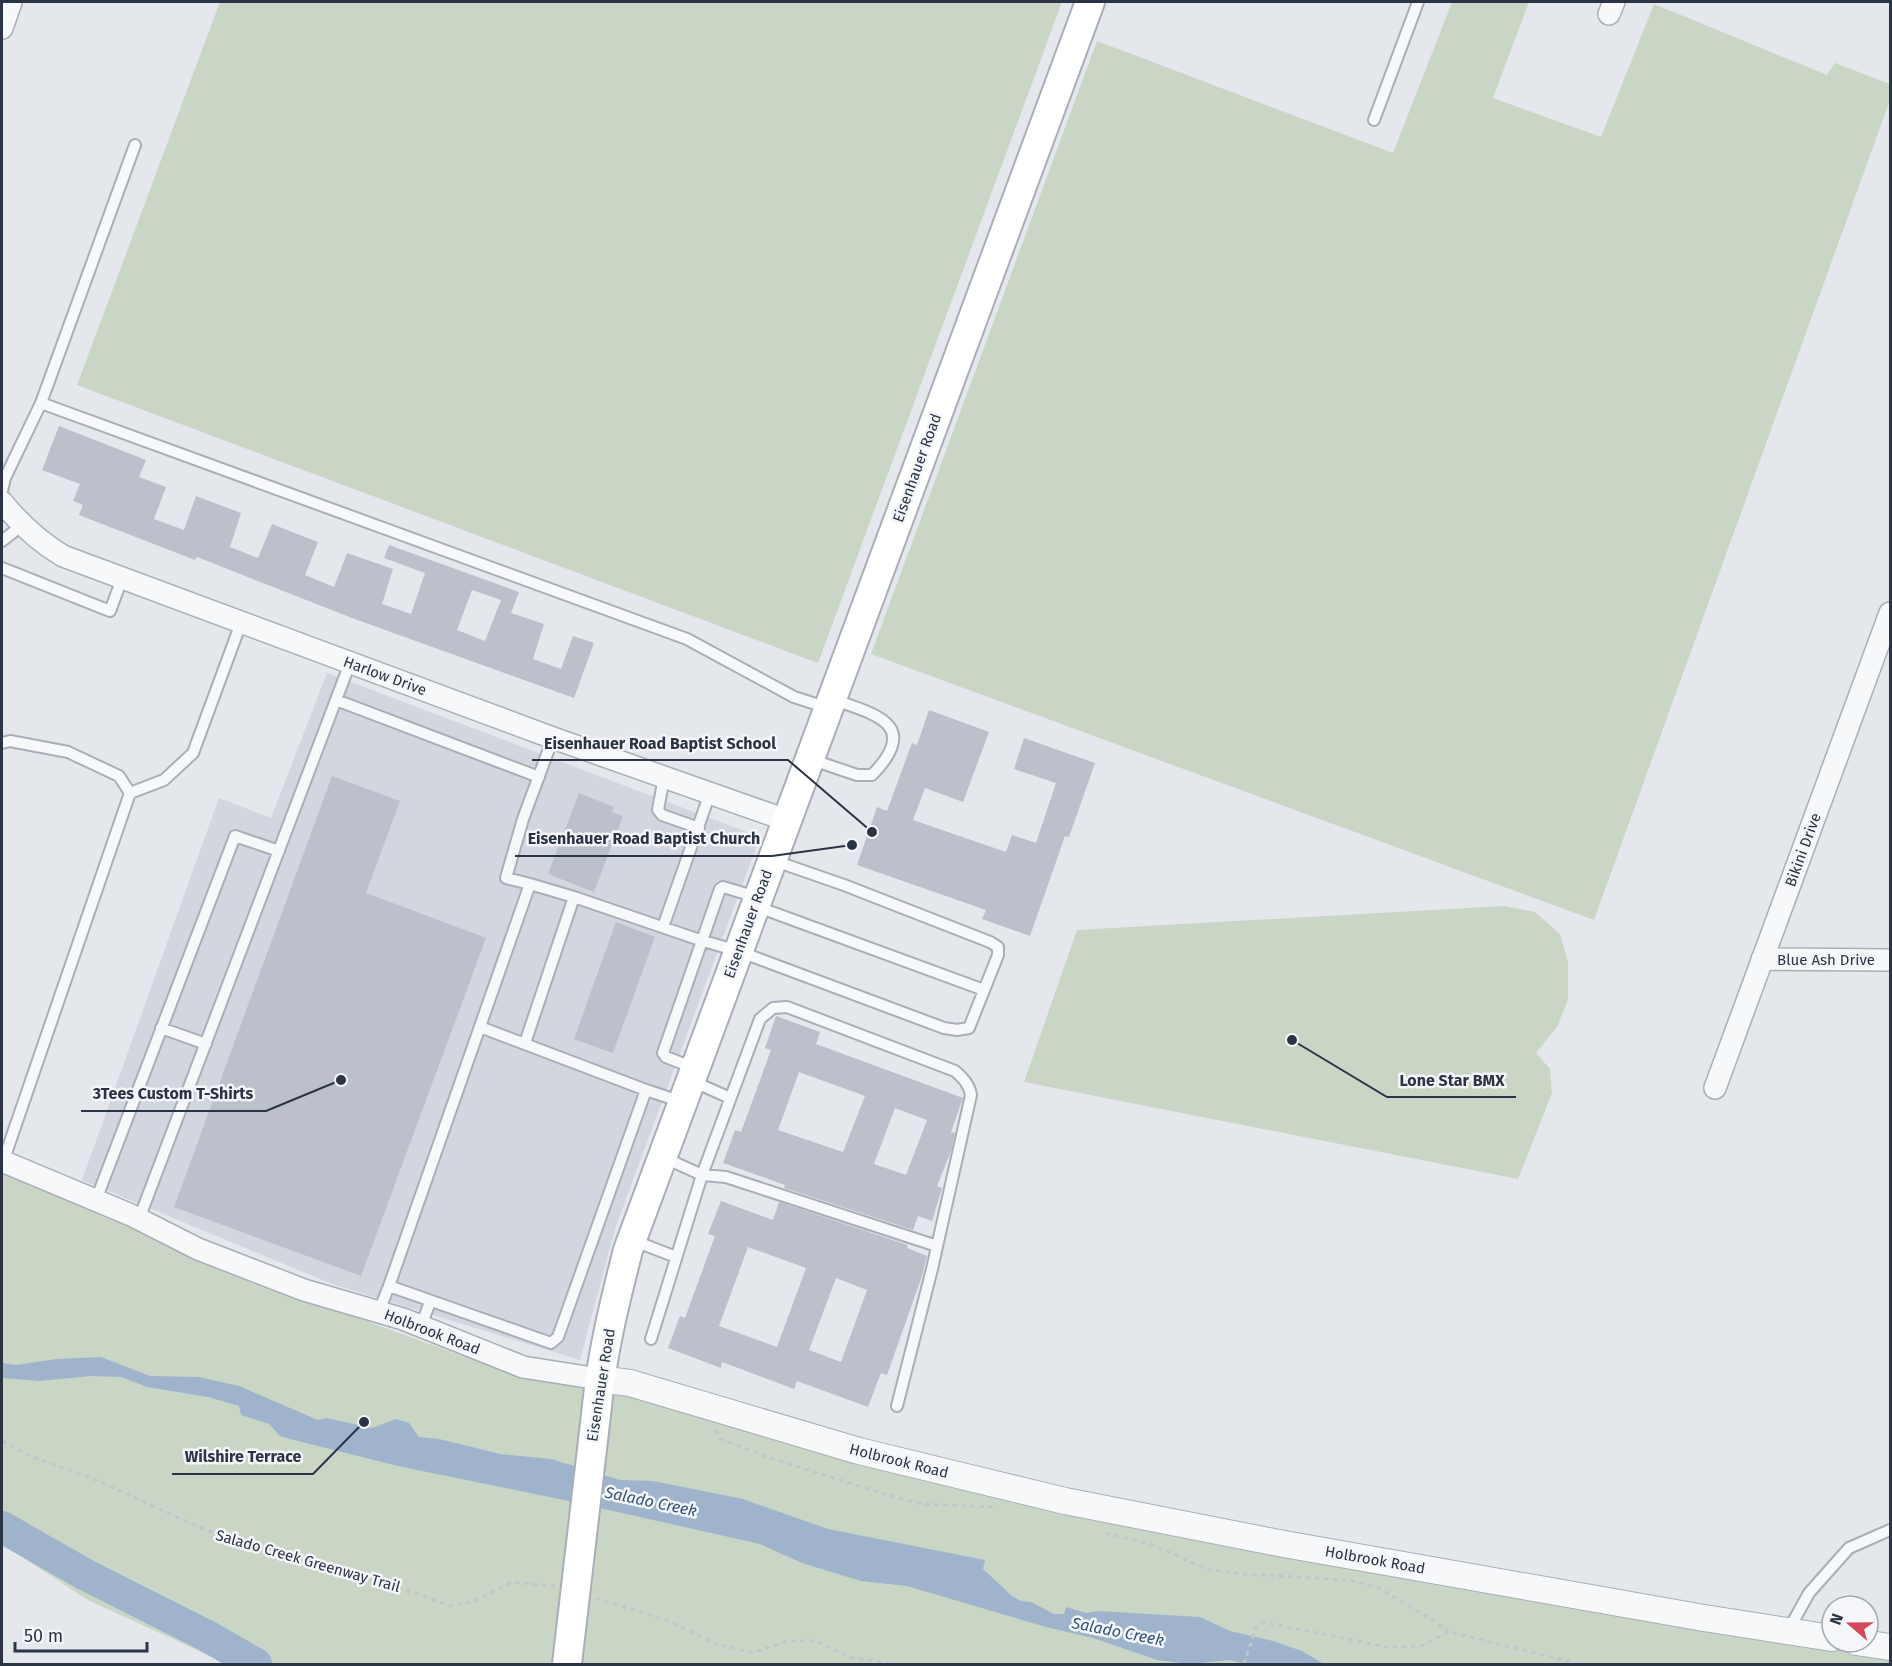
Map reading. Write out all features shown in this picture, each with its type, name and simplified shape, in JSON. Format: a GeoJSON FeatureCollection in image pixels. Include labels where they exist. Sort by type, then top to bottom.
{"type":"FeatureCollection","features":[{"type":"Feature","properties":{"kind":"main road","name":"Eisenhauer Road"},"geometry":{"type":"LineString","coordinates":[[567,1665],[598,1393],[615,1299],[632,1240],[1090,2]]}},
{"type":"Feature","properties":{"kind":"street"},"geometry":{"type":"LineString","coordinates":[[2,28],[11,2]]}},
{"type":"Feature","properties":{"kind":"street","name":"Harlow Drive"},"geometry":{"type":"LineString","coordinates":[[2,502],[21,526],[63,556],[553,738],[786,820]]}},
{"type":"Feature","properties":{"kind":"street","name":"Bikini Drive"},"geometry":{"type":"LineString","coordinates":[[1715,1088],[1890,613]]}},
{"type":"Feature","properties":{"kind":"street","name":"Blue Ash Drive"},"geometry":{"type":"LineString","coordinates":[[1762,959],[1890,960]]}},
{"type":"Feature","properties":{"kind":"street","name":"Holbrook Road"},"geometry":{"type":"LineString","coordinates":[[2,1161],[139,1219],[198,1249],[304,1290],[379,1311],[421,1326],[598,1393],[630,1383],[859,1451],[1065,1501],[1284,1544],[1820,1636]]}},
{"type":"Feature","properties":{"kind":"lane"},"geometry":{"type":"LineString","coordinates":[[1374,120],[1418,2]]}},
{"type":"Feature","properties":{"kind":"lane"},"geometry":{"type":"LineString","coordinates":[[2,491],[5,478],[41,403],[135,145]]}},
{"type":"Feature","properties":{"kind":"lane"},"geometry":{"type":"LineString","coordinates":[[41,403],[687,639],[794,697],[830,703],[880,717],[888,724],[893,734],[885,760],[872,775],[857,775],[809,758]]}},
{"type":"Feature","properties":{"kind":"lane"},"geometry":{"type":"LineString","coordinates":[[2,541],[21,526]]}},
{"type":"Feature","properties":{"kind":"lane"},"geometry":{"type":"LineString","coordinates":[[2,568],[110,611],[122,579]]}},
{"type":"Feature","properties":{"kind":"lane"},"geometry":{"type":"LineString","coordinates":[[2,1161],[130,793],[164,780],[193,753],[241,623]]}},
{"type":"Feature","properties":{"kind":"lane"},"geometry":{"type":"LineString","coordinates":[[139,1219],[350,663]]}},
{"type":"Feature","properties":{"kind":"lane"},"geometry":{"type":"LineString","coordinates":[[336,700],[539,777]]}},
{"type":"Feature","properties":{"kind":"lane"},"geometry":{"type":"LineString","coordinates":[[553,738],[523,819],[506,878],[574,897],[738,951],[944,1028],[957,1030],[969,1028],[998,956],[998,947],[844,885],[771,860]]}},
{"type":"Feature","properties":{"kind":"lane"},"geometry":{"type":"LineString","coordinates":[[2,743],[10,741],[68,752],[119,776],[130,793]]}},
{"type":"Feature","properties":{"kind":"lane"},"geometry":{"type":"LineString","coordinates":[[664,777],[658,810],[662,815],[699,828]]}},
{"type":"Feature","properties":{"kind":"lane"},"geometry":{"type":"LineString","coordinates":[[663,927],[710,793]]}},
{"type":"Feature","properties":{"kind":"lane"},"geometry":{"type":"LineString","coordinates":[[96,1200],[235,836],[279,851]]}},
{"type":"Feature","properties":{"kind":"lane"},"geometry":{"type":"LineString","coordinates":[[379,1311],[530,884]]}},
{"type":"Feature","properties":{"kind":"lane"},"geometry":{"type":"LineString","coordinates":[[689,1084],[663,1053],[700,940],[720,889],[723,887],[756,902],[984,990]]}},
{"type":"Feature","properties":{"kind":"lane"},"geometry":{"type":"LineString","coordinates":[[525,1043],[574,897]]}},
{"type":"Feature","properties":{"kind":"lane"},"geometry":{"type":"LineString","coordinates":[[651,1339],[702,1175],[760,1019],[773,1008],[787,1007],[956,1071],[964,1079],[971,1095],[937,1246],[897,1406]]}},
{"type":"Feature","properties":{"kind":"lane"},"geometry":{"type":"LineString","coordinates":[[480,1027],[646,1090],[689,1084],[730,1098]]}},
{"type":"Feature","properties":{"kind":"lane"},"geometry":{"type":"LineString","coordinates":[[161,1028],[206,1044]]}},
{"type":"Feature","properties":{"kind":"lane"},"geometry":{"type":"LineString","coordinates":[[389,1286],[551,1343],[558,1337],[646,1090]]}},
{"type":"Feature","properties":{"kind":"lane"},"geometry":{"type":"LineString","coordinates":[[662,1157],[702,1175],[726,1177],[937,1246]]}},
{"type":"Feature","properties":{"kind":"lane"},"geometry":{"type":"LineString","coordinates":[[632,1240],[676,1257]]}},
{"type":"Feature","properties":{"kind":"lane"},"geometry":{"type":"LineString","coordinates":[[421,1326],[430,1302]]}},
{"type":"Feature","properties":{"kind":"lane"},"geometry":{"type":"LineString","coordinates":[[1788,1631],[1809,1593],[1849,1548],[1890,1530]]}},
{"type":"Feature","properties":{"kind":"path"},"geometry":{"type":"LineString","coordinates":[[703,1406],[721,1439],[770,1458],[922,1504],[999,1508]]}},
{"type":"Feature","properties":{"kind":"path","name":"Salado Creek Greenway Trail"},"geometry":{"type":"LineString","coordinates":[[2,1441],[30,1456],[96,1480],[201,1528],[251,1546],[353,1571],[451,1606],[472,1602],[512,1582],[563,1589]]}},
{"type":"Feature","properties":{"kind":"path"},"geometry":{"type":"LineString","coordinates":[[1097,1530],[1153,1545],[1206,1569],[1244,1575],[1348,1580],[1377,1587],[1449,1632],[1580,1665]]}},
{"type":"Feature","properties":{"kind":"path"},"geometry":{"type":"LineString","coordinates":[[596,1598],[669,1621],[716,1644],[753,1653],[787,1641],[816,1641],[849,1657],[896,1665]]}},
{"type":"Feature","properties":{"kind":"path"},"geometry":{"type":"LineString","coordinates":[[1244,1665],[1256,1627],[1263,1622],[1387,1647],[1421,1646],[1449,1632]]}},
{"type":"Feature","properties":{"kind":"shaded area"},"geometry":{"type":"Polygon","coordinates":[[[327,673],[760,837],[615,1229],[580,1360],[332,1284],[82,1180],[219,798],[271,818],[327,673]]]}},
{"type":"Feature","properties":{"kind":"green space"},"geometry":{"type":"Polygon","coordinates":[[[220,2],[1062,2],[818,663],[77,385],[220,2]]]}},
{"type":"Feature","properties":{"kind":"green space"},"geometry":{"type":"Polygon","coordinates":[[[1452,2],[1529,2],[1493,98],[1601,137],[1654,4],[1827,75],[1835,63],[1890,84],[1890,100],[1594,920],[871,654],[1097,41],[1393,153],[1452,2]]]}},
{"type":"Feature","properties":{"kind":"green space"},"geometry":{"type":"Polygon","coordinates":[[[1504,906],[1535,912],[1560,934],[1568,962],[1568,1000],[1557,1027],[1536,1053],[1550,1069],[1552,1093],[1518,1179],[1024,1082],[1077,930],[1504,906]]]}},
{"type":"Feature","properties":{"kind":"green space"},"geometry":{"type":"Polygon","coordinates":[[[2,1171],[65,1194],[201,1261],[526,1379],[628,1395],[1596,1607],[1820,1646],[1820,1654],[1867,1654],[1890,1658],[1890,1664],[227,1664],[88,1600],[2,1544],[2,1171]]]}},
{"type":"Feature","properties":{"kind":"water","name":"Salado Creek"},"geometry":{"type":"Polygon","coordinates":[[[101,1357],[150,1376],[199,1377],[239,1386],[318,1420],[326,1418],[372,1428],[396,1419],[409,1423],[419,1437],[439,1439],[500,1454],[551,1459],[620,1480],[653,1481],[743,1499],[828,1529],[985,1560],[983,1569],[1012,1596],[1021,1601],[1031,1602],[1054,1614],[1064,1614],[1066,1607],[1086,1613],[1098,1611],[1200,1617],[1230,1631],[1273,1641],[1302,1651],[1324,1664],[1244,1664],[1230,1660],[1190,1664],[1157,1660],[1093,1638],[1046,1627],[907,1586],[861,1581],[802,1563],[760,1544],[398,1466],[290,1439],[280,1436],[269,1424],[241,1415],[239,1406],[208,1397],[147,1387],[121,1377],[91,1376],[39,1381],[2,1378],[2,1363],[16,1365],[57,1359],[101,1357]]]}},
{"type":"Feature","properties":{"kind":"building"},"geometry":{"type":"Polygon","coordinates":[[[59,426],[146,460],[139,477],[166,487],[154,519],[184,530],[196,496],[241,513],[230,547],[258,558],[272,524],[318,542],[305,575],[334,587],[347,553],[393,569],[382,604],[411,614],[425,573],[384,558],[389,545],[519,592],[511,613],[544,624],[533,659],[561,669],[573,636],[594,643],[574,698],[352,618],[197,557],[195,560],[79,515],[83,505],[73,501],[80,484],[42,470],[59,426]],[[472,590],[457,630],[485,641],[501,600],[472,590]]]}},
{"type":"Feature","properties":{"kind":"building"},"geometry":{"type":"Polygon","coordinates":[[[929,710],[989,732],[963,802],[925,788],[913,820],[1006,852],[1012,835],[1036,843],[1056,783],[1014,769],[1024,738],[1095,763],[1069,837],[1065,836],[1030,936],[982,919],[986,910],[857,865],[877,807],[887,811],[912,743],[917,745],[929,710]]]}},
{"type":"Feature","properties":{"kind":"building"},"geometry":{"type":"Polygon","coordinates":[[[332,776],[400,801],[366,893],[486,938],[361,1276],[174,1207],[332,776]]]}},
{"type":"Feature","properties":{"kind":"building"},"geometry":{"type":"Polygon","coordinates":[[[579,793],[614,807],[612,812],[623,816],[594,892],[548,874],[579,793]]]}},
{"type":"Feature","properties":{"kind":"building"},"geometry":{"type":"Polygon","coordinates":[[[616,922],[655,937],[613,1053],[574,1039],[616,922]]]}},
{"type":"Feature","properties":{"kind":"building"},"geometry":{"type":"Polygon","coordinates":[[[776,1016],[820,1032],[816,1044],[963,1098],[951,1132],[955,1133],[951,1151],[937,1186],[942,1188],[932,1221],[918,1216],[913,1230],[784,1188],[785,1185],[723,1163],[735,1130],[741,1132],[771,1050],[765,1048],[776,1016]],[[799,1072],[778,1130],[843,1152],[865,1096],[799,1072]],[[895,1108],[874,1164],[906,1175],[927,1120],[895,1108]]]}},
{"type":"Feature","properties":{"kind":"building"},"geometry":{"type":"Polygon","coordinates":[[[721,1201],[773,1220],[779,1202],[908,1245],[907,1248],[927,1256],[887,1375],[881,1373],[868,1407],[797,1381],[794,1389],[722,1362],[721,1368],[668,1348],[680,1316],[685,1318],[715,1236],[708,1234],[721,1201]],[[748,1247],[719,1326],[777,1347],[806,1268],[748,1247]],[[836,1278],[809,1350],[841,1362],[867,1290],[836,1278]]]}},
{"type":"Feature","properties":{"kind":"waterway"},"geometry":{"type":"LineString","coordinates":[[2,1527],[86,1575],[207,1636],[256,1664]]}},
{"type":"Feature","properties":{"kind":"place","name":"Eisenhauer Road Baptist School"},"geometry":{"type":"Point","coordinates":[872,832]}},
{"type":"Feature","properties":{"kind":"place","name":"Eisenhauer Road Baptist Church"},"geometry":{"type":"Point","coordinates":[852,845]}},
{"type":"Feature","properties":{"kind":"place","name":"Lone Star BMX"},"geometry":{"type":"Point","coordinates":[1292,1040]}},
{"type":"Feature","properties":{"kind":"place","name":"3Tees Custom T-Shirts"},"geometry":{"type":"Point","coordinates":[341,1080]}},
{"type":"Feature","properties":{"kind":"place","name":"Wilshire Terrace"},"geometry":{"type":"Point","coordinates":[364,1422]}}]}
